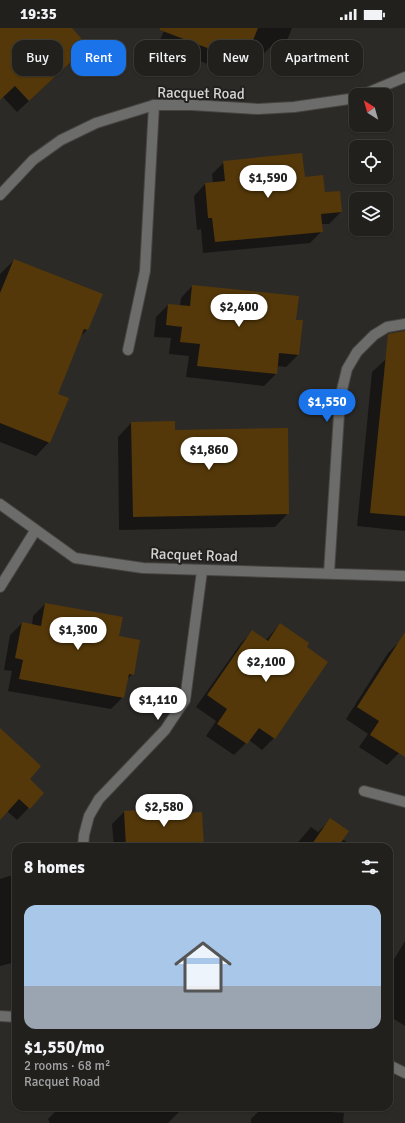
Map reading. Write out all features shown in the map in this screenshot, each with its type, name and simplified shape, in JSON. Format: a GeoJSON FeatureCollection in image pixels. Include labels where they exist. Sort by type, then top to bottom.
{"type":"FeatureCollection","features":[{"type":"Feature","properties":{"kind":"street"},"geometry":{"type":"LineString","coordinates":[[379,88],[405,77]]}},
{"type":"Feature","properties":{"kind":"street","name":"Racquet Road"},"geometry":{"type":"LineString","coordinates":[[0,195],[33,160],[61,140],[96,123],[154,105],[273,108],[294,107],[349,99]]}},
{"type":"Feature","properties":{"kind":"street"},"geometry":{"type":"LineString","coordinates":[[128,350],[145,270],[154,105]]}},
{"type":"Feature","properties":{"kind":"street"},"geometry":{"type":"LineString","coordinates":[[329,573],[340,398],[347,369],[357,352],[374,335],[387,327],[405,324]]}},
{"type":"Feature","properties":{"kind":"street","name":"Racquet Road"},"geometry":{"type":"LineString","coordinates":[[0,504],[35,531],[75,558],[143,568],[405,576]]}},
{"type":"Feature","properties":{"kind":"street"},"geometry":{"type":"LineString","coordinates":[[0,587],[35,531]]}},
{"type":"Feature","properties":{"kind":"street"},"geometry":{"type":"LineString","coordinates":[[83,843],[89,816],[99,799],[165,730],[185,700],[202,571]]}},
{"type":"Feature","properties":{"kind":"street"},"geometry":{"type":"LineString","coordinates":[[364,791],[405,802]]}},
{"type":"Feature","properties":{"kind":"street"},"geometry":{"type":"LineString","coordinates":[[0,1016],[12,1017]]}},
{"type":"Feature","properties":{"kind":"street"},"geometry":{"type":"LineString","coordinates":[[393,1067],[405,1073]]}},
{"type":"Feature","properties":{"kind":"building"},"geometry":{"type":"Polygon","coordinates":[[[0,28],[72,28],[83,40],[71,40],[71,62],[63,69],[63,40],[12,40],[12,76],[56,76],[29,101],[15,86],[0,100],[0,28]]]}},
{"type":"Feature","properties":{"kind":"building"},"geometry":{"type":"Polygon","coordinates":[[[160,28],[258,28],[253,40],[208,40],[208,48],[200,45],[200,40],[186,40],[160,30],[160,28]]]}},
{"type":"Feature","properties":{"kind":"building"},"geometry":{"type":"Polygon","coordinates":[[[302,153],[305,177],[323,175],[325,192],[340,191],[342,212],[321,214],[323,232],[215,242],[212,218],[208,218],[205,183],[225,181],[223,161],[302,153]]]}},
{"type":"Feature","properties":{"kind":"building"},"geometry":{"type":"Polygon","coordinates":[[[14,259],[103,294],[88,330],[84,329],[58,394],[69,398],[50,443],[0,423],[0,293],[14,259]]]}},
{"type":"Feature","properties":{"kind":"building"},"geometry":{"type":"Polygon","coordinates":[[[192,285],[299,296],[296,320],[303,320],[299,355],[279,353],[277,374],[197,366],[200,344],[180,342],[182,327],[166,325],[168,304],[190,306],[192,285]]]}},
{"type":"Feature","properties":{"kind":"building"},"geometry":{"type":"Polygon","coordinates":[[[405,331],[405,516],[370,513],[388,334],[405,331]]]}},
{"type":"Feature","properties":{"kind":"building"},"geometry":{"type":"Polygon","coordinates":[[[175,421],[175,430],[288,428],[289,514],[133,517],[131,422],[175,421]]]}},
{"type":"Feature","properties":{"kind":"building"},"geometry":{"type":"Polygon","coordinates":[[[45,603],[123,617],[119,636],[140,640],[134,675],[129,674],[124,698],[19,679],[23,660],[15,658],[22,622],[41,626],[45,603]]]}},
{"type":"Feature","properties":{"kind":"building"},"geometry":{"type":"Polygon","coordinates":[[[280,623],[309,643],[307,647],[328,662],[275,739],[259,728],[247,744],[217,724],[227,709],[207,695],[252,630],[268,641],[280,623]]]}},
{"type":"Feature","properties":{"kind":"building"},"geometry":{"type":"Polygon","coordinates":[[[405,632],[405,757],[370,735],[379,721],[357,707],[405,632]]]}},
{"type":"Feature","properties":{"kind":"building"},"geometry":{"type":"Polygon","coordinates":[[[0,728],[41,766],[30,779],[44,793],[30,809],[19,799],[0,820],[0,728]]]}},
{"type":"Feature","properties":{"kind":"building"},"geometry":{"type":"Polygon","coordinates":[[[184,807],[185,813],[202,812],[204,843],[126,843],[124,811],[184,807]]]}},
{"type":"Feature","properties":{"kind":"building"},"geometry":{"type":"Polygon","coordinates":[[[330,818],[349,831],[341,843],[313,843],[330,818]]]}}]}
